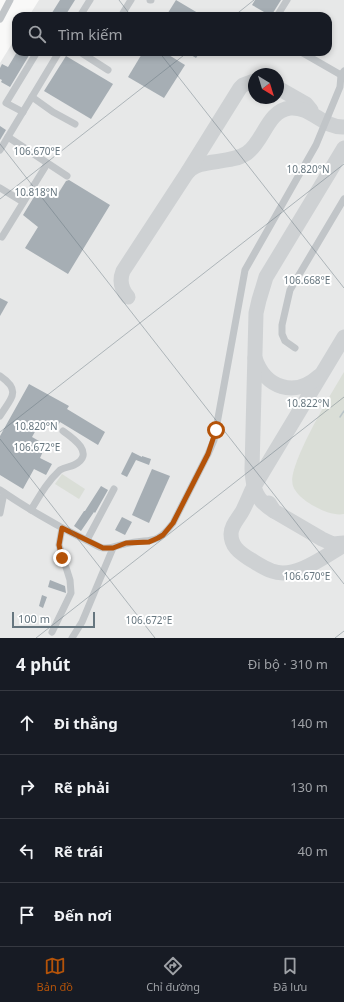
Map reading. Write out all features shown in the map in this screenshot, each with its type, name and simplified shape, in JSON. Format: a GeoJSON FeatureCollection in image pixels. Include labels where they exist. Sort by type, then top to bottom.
{"type":"FeatureCollection","features":[{"type":"Feature","properties":{"kind":"street"},"geometry":{"type":"LineString","coordinates":[[0,19],[10,0]]}},
{"type":"Feature","properties":{"kind":"street"},"geometry":{"type":"LineString","coordinates":[[83,12],[90,0]]}},
{"type":"Feature","properties":{"kind":"street"},"geometry":{"type":"LineString","coordinates":[[124,12],[131,0]]}},
{"type":"Feature","properties":{"kind":"street"},"geometry":{"type":"LineString","coordinates":[[280,12],[287,0]]}},
{"type":"Feature","properties":{"kind":"street"},"geometry":{"type":"LineString","coordinates":[[23,112],[6,103],[35,56]]}},
{"type":"Feature","properties":{"kind":"street"},"geometry":{"type":"LineString","coordinates":[[0,150],[57,56]]}},
{"type":"Feature","properties":{"kind":"street"},"geometry":{"type":"LineString","coordinates":[[86,56],[108,70]]}},
{"type":"Feature","properties":{"kind":"street"},"geometry":{"type":"LineString","coordinates":[[0,513],[2,491],[62,528],[103,548],[113,548],[126,543],[149,542],[163,535],[173,523],[208,454],[216,430],[245,270],[316,146],[340,87],[343,73],[309,56]]}},
{"type":"Feature","properties":{"kind":"street"},"geometry":{"type":"LineString","coordinates":[[32,97],[53,112],[74,124]]}},
{"type":"Feature","properties":{"kind":"street"},"geometry":{"type":"LineString","coordinates":[[8,137],[67,176]]}},
{"type":"Feature","properties":{"kind":"street"},"geometry":{"type":"LineString","coordinates":[[2,237],[47,164]]}},
{"type":"Feature","properties":{"kind":"street"},"geometry":{"type":"LineString","coordinates":[[0,188],[23,202]]}},
{"type":"Feature","properties":{"kind":"street"},"geometry":{"type":"LineString","coordinates":[[295,348],[285,341],[282,334],[282,325],[290,290],[344,199]]}},
{"type":"Feature","properties":{"kind":"street"},"geometry":{"type":"LineString","coordinates":[[0,376],[11,385],[13,389],[13,396],[0,416]]}},
{"type":"Feature","properties":{"kind":"street"},"geometry":{"type":"LineString","coordinates":[[31,510],[47,484],[64,467],[74,465],[82,458],[83,452],[81,445],[63,431]]}},
{"type":"Feature","properties":{"kind":"street"},"geometry":{"type":"LineString","coordinates":[[87,540],[114,489]]}},
{"type":"Feature","properties":{"kind":"street"},"geometry":{"type":"LineString","coordinates":[[52,632],[71,592],[70,580],[59,545],[62,528]]}},
{"type":"Feature","properties":{"kind":"street"},"geometry":{"type":"LineString","coordinates":[[72,638],[82,622],[113,548]]}},
{"type":"Feature","properties":{"kind":"shaded area"},"geometry":{"type":"Polygon","coordinates":[[[39,0],[344,0],[344,638],[0,638],[0,63],[12,44],[12,56],[332,56],[332,12],[32,12],[39,0]]]}},
{"type":"Feature","properties":{"kind":"shaded area"},"geometry":{"type":"Polygon","coordinates":[[[344,372],[344,514],[340,514],[323,511],[304,499],[294,489],[293,476],[296,463],[303,447],[321,411],[344,372]]]}},
{"type":"Feature","properties":{"kind":"shaded area"},"geometry":{"type":"Polygon","coordinates":[[[62,474],[85,489],[79,499],[55,484],[62,474]]]}},
{"type":"Feature","properties":{"kind":"building"},"geometry":{"type":"Polygon","coordinates":[[[60,0],[75,0],[68,12],[52,12],[60,0]]]}},
{"type":"Feature","properties":{"kind":"building"},"geometry":{"type":"Polygon","coordinates":[[[176,0],[196,12],[168,12],[176,0]]]}},
{"type":"Feature","properties":{"kind":"building"},"geometry":{"type":"Polygon","coordinates":[[[255,0],[281,0],[274,12],[264,12],[252,5],[255,0]]]}},
{"type":"Feature","properties":{"kind":"building"},"geometry":{"type":"Polygon","coordinates":[[[15,56],[29,56],[10,87],[1,82],[2,80],[0,79],[0,68],[2,64],[8,67],[15,56]]]}},
{"type":"Feature","properties":{"kind":"building"},"geometry":{"type":"Polygon","coordinates":[[[66,56],[113,84],[91,119],[44,91],[66,56]]]}},
{"type":"Feature","properties":{"kind":"building"},"geometry":{"type":"Polygon","coordinates":[[[141,56],[170,56],[185,65],[164,98],[128,77],[141,56]]]}},
{"type":"Feature","properties":{"kind":"building"},"geometry":{"type":"Polygon","coordinates":[[[0,126],[6,130],[0,140],[0,126]]]}},
{"type":"Feature","properties":{"kind":"building"},"geometry":{"type":"Polygon","coordinates":[[[69,180],[110,205],[68,274],[25,248],[38,227],[23,215],[40,187],[56,197],[66,181],[69,180]]]}},
{"type":"Feature","properties":{"kind":"building"},"geometry":{"type":"Polygon","coordinates":[[[0,298],[8,302],[0,316],[0,298]]]}},
{"type":"Feature","properties":{"kind":"building"},"geometry":{"type":"Polygon","coordinates":[[[29,384],[69,406],[67,409],[105,432],[98,445],[60,422],[56,429],[41,421],[32,437],[46,445],[40,458],[52,464],[46,475],[34,469],[23,489],[0,475],[0,436],[29,384]]]}},
{"type":"Feature","properties":{"kind":"building"},"geometry":{"type":"Polygon","coordinates":[[[132,452],[142,457],[151,459],[149,465],[136,460],[127,477],[121,474],[132,452]]]}},
{"type":"Feature","properties":{"kind":"building"},"geometry":{"type":"Polygon","coordinates":[[[152,469],[170,476],[149,523],[132,515],[152,469]]]}},
{"type":"Feature","properties":{"kind":"building"},"geometry":{"type":"Polygon","coordinates":[[[101,486],[108,490],[95,513],[94,512],[81,531],[74,526],[101,486]]]}},
{"type":"Feature","properties":{"kind":"building"},"geometry":{"type":"Polygon","coordinates":[[[122,517],[132,522],[125,535],[115,530],[122,517]]]}},
{"type":"Feature","properties":{"kind":"building"},"geometry":{"type":"Polygon","coordinates":[[[50,580],[65,586],[66,593],[48,587],[50,580]]]}},
{"type":"Feature","properties":{"kind":"building"},"geometry":{"type":"Polygon","coordinates":[[[42,595],[47,597],[43,608],[39,606],[42,595]]]}},
{"type":"Feature","properties":{"kind":"waterway"},"geometry":{"type":"LineString","coordinates":[[340,417],[344,411]]}},
{"type":"Feature","properties":{"kind":"taxiway"},"geometry":{"type":"LineString","coordinates":[[128,297],[121,285],[123,271],[240,88],[248,83]]}},
{"type":"Feature","properties":{"kind":"taxiway"},"geometry":{"type":"LineString","coordinates":[[284,91],[306,104],[311,110]]}},
{"type":"Feature","properties":{"kind":"taxiway"},"geometry":{"type":"LineString","coordinates":[[188,172],[199,165],[232,159],[247,153],[253,148],[271,120],[282,110],[297,108],[311,113],[330,124],[344,127]]}},
{"type":"Feature","properties":{"kind":"taxiway"},"geometry":{"type":"LineString","coordinates":[[274,511],[259,498],[252,476],[256,313],[266,277],[344,148]]}},
{"type":"Feature","properties":{"kind":"taxiway"},"geometry":{"type":"LineString","coordinates":[[344,337],[252,490],[231,531],[232,542],[236,548],[248,558],[265,568],[281,573],[300,570],[310,566],[344,545]]}},
{"type":"Feature","properties":{"kind":"taxiway"},"geometry":{"type":"LineString","coordinates":[[255,358],[266,377],[273,383],[282,386],[291,388],[300,387],[310,383],[319,376]]}},
{"type":"Feature","properties":{"kind":"taxiway"},"geometry":{"type":"LineString","coordinates":[[269,503],[274,511],[322,539],[333,544],[344,543]]}},
{"type":"Feature","properties":{"kind":"route"},"geometry":{"type":"LineString","coordinates":[[62,558],[59,545],[62,528],[103,548],[113,548],[126,543],[149,542],[163,535],[173,523],[208,454],[214,440],[216,430]]}}]}
